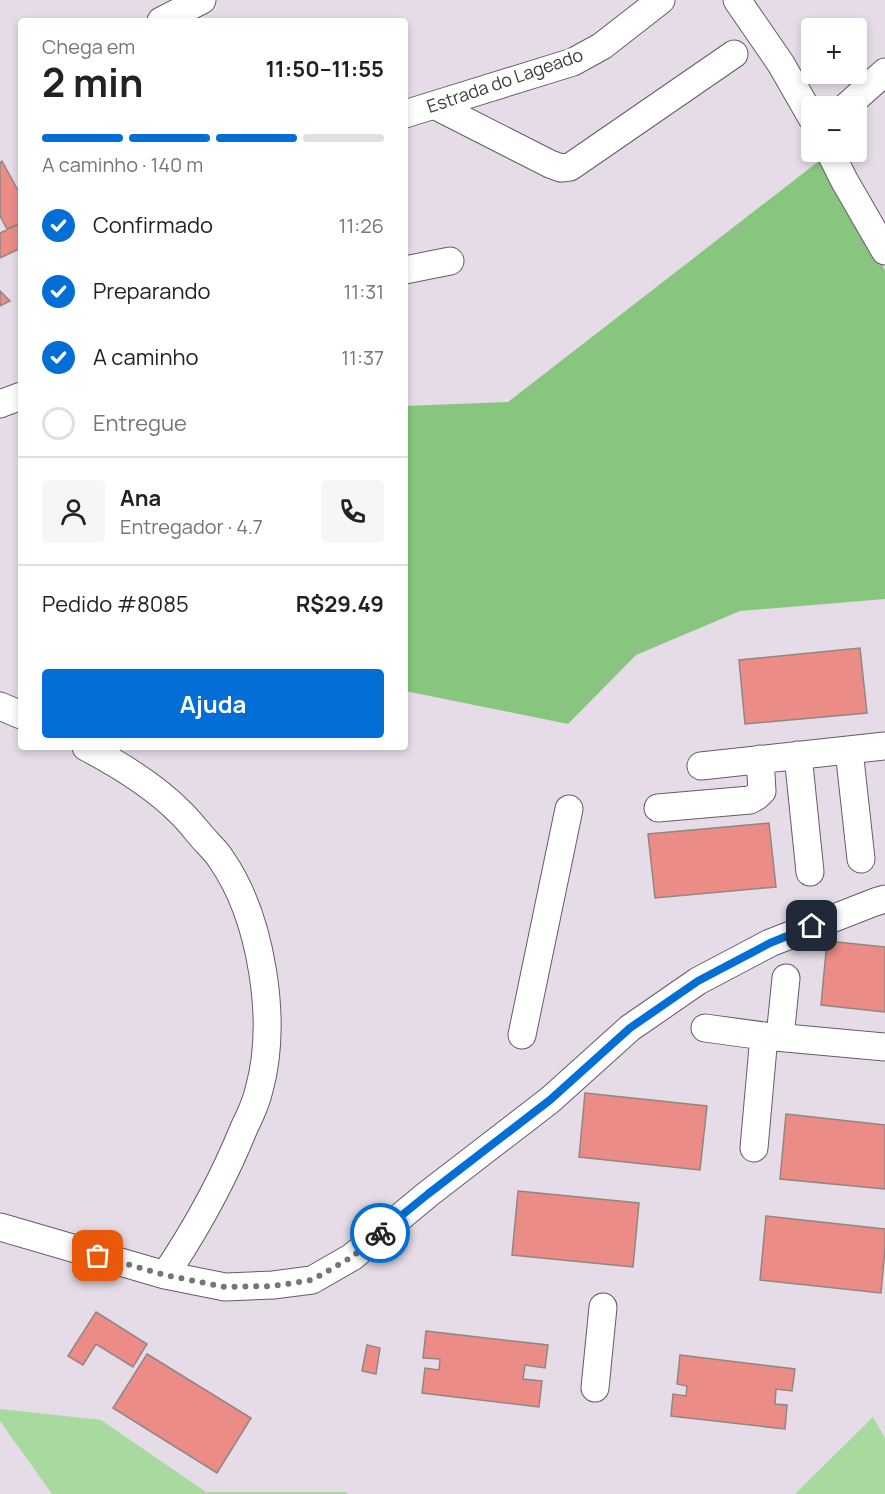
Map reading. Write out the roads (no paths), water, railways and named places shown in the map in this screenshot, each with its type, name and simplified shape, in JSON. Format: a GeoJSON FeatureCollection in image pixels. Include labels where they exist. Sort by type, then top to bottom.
{"type":"FeatureCollection","features":[{"type":"Feature","properties":{"kind":"street"},"geometry":{"type":"LineString","coordinates":[[167,18],[202,0]]}},
{"type":"Feature","properties":{"kind":"street","name":"Estrada do Lageado"},"geometry":{"type":"LineString","coordinates":[[408,113],[573,62],[602,46],[661,0]]}},
{"type":"Feature","properties":{"kind":"street"},"geometry":{"type":"LineString","coordinates":[[737,0],[781,64],[801,99]]}},
{"type":"Feature","properties":{"kind":"street"},"geometry":{"type":"LineString","coordinates":[[434,105],[550,164],[561,168],[570,167],[734,54]]}},
{"type":"Feature","properties":{"kind":"street"},"geometry":{"type":"LineString","coordinates":[[858,96],[885,72]]}},
{"type":"Feature","properties":{"kind":"street"},"geometry":{"type":"LineString","coordinates":[[835,162],[885,251]]}},
{"type":"Feature","properties":{"kind":"street"},"geometry":{"type":"LineString","coordinates":[[408,269],[450,261]]}},
{"type":"Feature","properties":{"kind":"street"},"geometry":{"type":"LineString","coordinates":[[0,405],[18,397]]}},
{"type":"Feature","properties":{"kind":"street"},"geometry":{"type":"LineString","coordinates":[[0,706],[18,714]]}},
{"type":"Feature","properties":{"kind":"street"},"geometry":{"type":"LineString","coordinates":[[701,766],[885,746]]}},
{"type":"Feature","properties":{"kind":"street"},"geometry":{"type":"LineString","coordinates":[[91,750],[143,781],[181,813],[221,859],[244,900],[257,943],[265,983],[266,1060],[259,1092],[220,1182],[201,1218],[165,1275]]}},
{"type":"Feature","properties":{"kind":"street"},"geometry":{"type":"LineString","coordinates":[[849,750],[861,859]]}},
{"type":"Feature","properties":{"kind":"street"},"geometry":{"type":"LineString","coordinates":[[798,755],[810,872]]}},
{"type":"Feature","properties":{"kind":"street"},"geometry":{"type":"LineString","coordinates":[[658,808],[750,800],[762,791],[760,759]]}},
{"type":"Feature","properties":{"kind":"street"},"geometry":{"type":"LineString","coordinates":[[522,1035],[569,809]]}},
{"type":"Feature","properties":{"kind":"street"},"geometry":{"type":"LineString","coordinates":[[0,1227],[165,1275],[225,1287],[273,1286],[312,1280],[352,1257],[428,1194],[550,1100],[630,1028],[698,981],[770,943],[885,899]]}},
{"type":"Feature","properties":{"kind":"street"},"geometry":{"type":"LineString","coordinates":[[754,1148],[772,1036],[786,978]]}},
{"type":"Feature","properties":{"kind":"street"},"geometry":{"type":"LineString","coordinates":[[723,1023],[772,1036],[885,1047]]}},
{"type":"Feature","properties":{"kind":"street"},"geometry":{"type":"LineString","coordinates":[[596,1389],[603,1306]]}}]}
